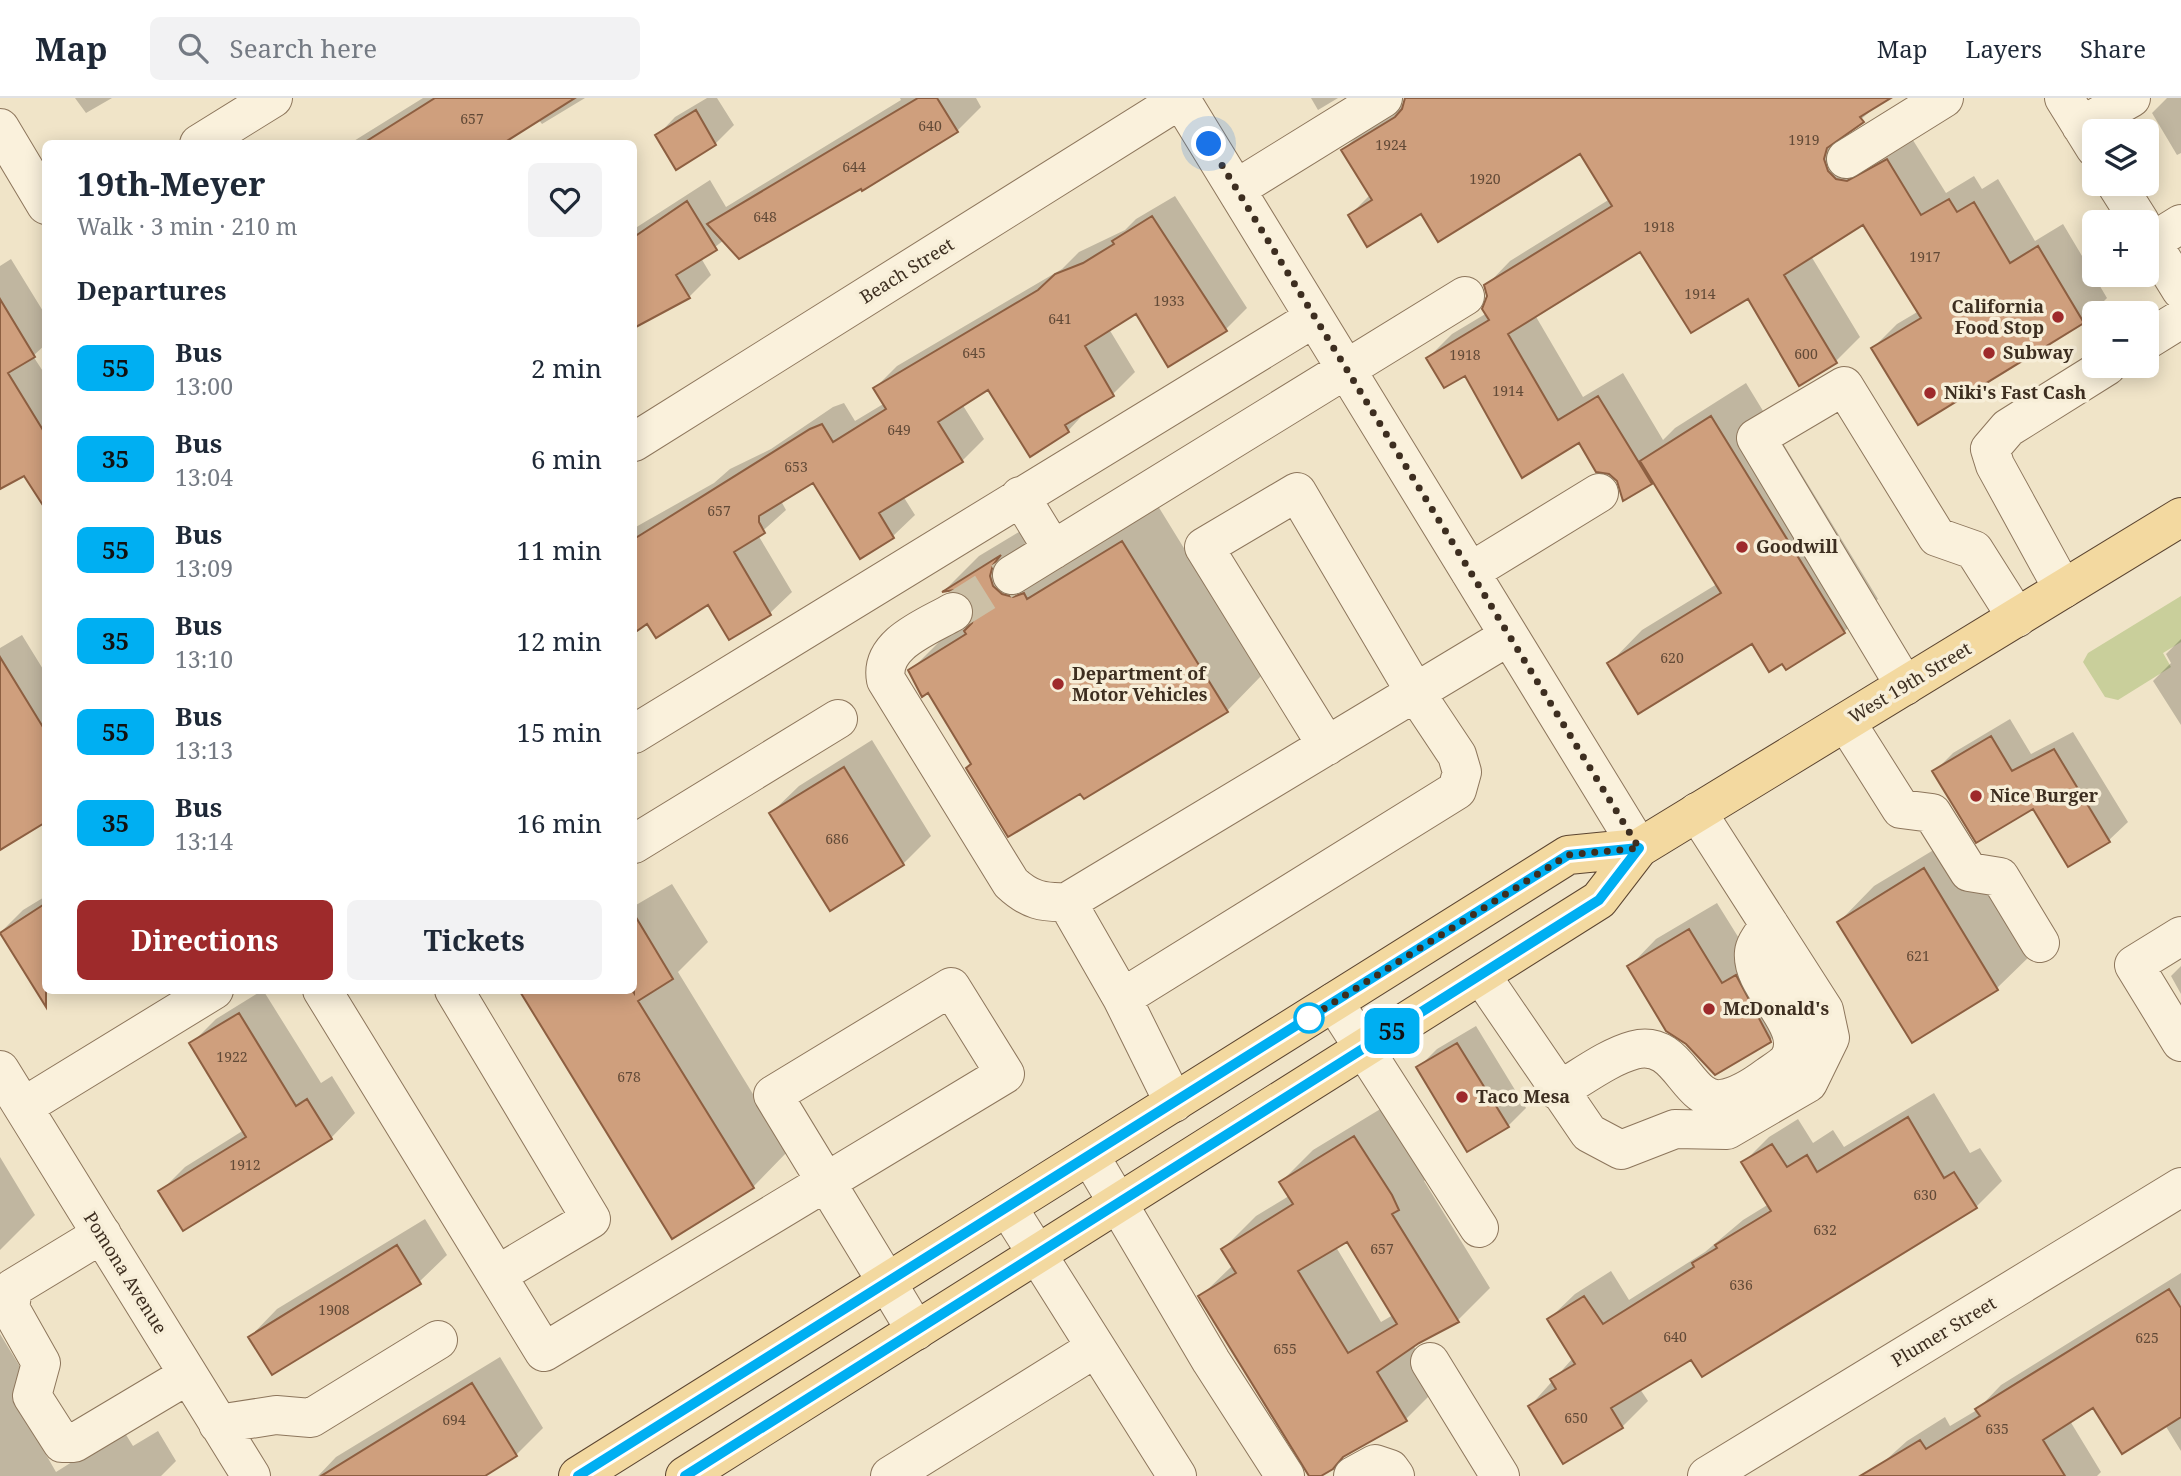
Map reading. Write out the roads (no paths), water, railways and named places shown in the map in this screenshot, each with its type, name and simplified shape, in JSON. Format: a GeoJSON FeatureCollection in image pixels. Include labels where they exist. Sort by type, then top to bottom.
{"type":"FeatureCollection","features":[{"type":"Feature","properties":{"kind":"main road","name":"West 19th Street"},"geometry":{"type":"LineString","coordinates":[[685,1476],[1599,900],[1639,848],[2181,517]]}},
{"type":"Feature","properties":{"kind":"main road","name":"West 19th Street"},"geometry":{"type":"LineString","coordinates":[[578,1476],[1568,855],[1639,848]]}},
{"type":"Feature","properties":{"kind":"street"},"geometry":{"type":"LineString","coordinates":[[205,140],[273,98]]}},
{"type":"Feature","properties":{"kind":"street"},"geometry":{"type":"LineString","coordinates":[[1236,189],[1383,98]]}},
{"type":"Feature","properties":{"kind":"street"},"geometry":{"type":"LineString","coordinates":[[1846,159],[1944,98]]}},
{"type":"Feature","properties":{"kind":"street"},"geometry":{"type":"LineString","coordinates":[[2080,124],[2130,98]]}},
{"type":"Feature","properties":{"kind":"street"},"geometry":{"type":"LineString","coordinates":[[1181,99],[1639,848]]}},
{"type":"Feature","properties":{"kind":"street","name":"Beach Street"},"geometry":{"type":"LineString","coordinates":[[637,440],[1181,99]]}},
{"type":"Feature","properties":{"kind":"street"},"geometry":{"type":"LineString","coordinates":[[0,128],[42,198]]}},
{"type":"Feature","properties":{"kind":"street"},"geometry":{"type":"LineString","coordinates":[[2126,196],[2138,210]]}},
{"type":"Feature","properties":{"kind":"street"},"geometry":{"type":"LineString","coordinates":[[2159,240],[2181,290]]}},
{"type":"Feature","properties":{"kind":"street"},"geometry":{"type":"LineString","coordinates":[[1012,575],[1465,296]]}},
{"type":"Feature","properties":{"kind":"street"},"geometry":{"type":"LineString","coordinates":[[637,732],[1314,318]]}},
{"type":"Feature","properties":{"kind":"street"},"geometry":{"type":"LineString","coordinates":[[2159,333],[2181,319]]}},
{"type":"Feature","properties":{"kind":"street"},"geometry":{"type":"LineString","coordinates":[[2063,589],[1994,464],[1990,449],[2007,428],[2087,378]]}},
{"type":"Feature","properties":{"kind":"street"},"geometry":{"type":"LineString","coordinates":[[1905,686],[1756,438],[1844,386],[1937,537],[1974,550],[2017,618]]}},
{"type":"Feature","properties":{"kind":"street"},"geometry":{"type":"LineString","coordinates":[[1122,998],[1457,790],[1462,772],[1457,755],[1415,692],[1297,492],[1204,547],[1327,746]]}},
{"type":"Feature","properties":{"kind":"street"},"geometry":{"type":"LineString","coordinates":[[1469,572],[1598,493]]}},
{"type":"Feature","properties":{"kind":"street"},"geometry":{"type":"LineString","coordinates":[[1020,496],[1053,550]]}},
{"type":"Feature","properties":{"kind":"street"},"geometry":{"type":"LineString","coordinates":[[953,612],[900,643],[887,658],[884,667],[887,680],[1011,883],[1027,898],[1047,903],[1068,902],[1508,636]]}},
{"type":"Feature","properties":{"kind":"street"},"geometry":{"type":"LineString","coordinates":[[637,842],[838,719]]}},
{"type":"Feature","properties":{"kind":"street"},"geometry":{"type":"LineString","coordinates":[[1846,722],[1901,809],[1932,813],[1969,872],[2000,877],[2040,943]]}},
{"type":"Feature","properties":{"kind":"street"},"geometry":{"type":"LineString","coordinates":[[1481,975],[1589,1133],[1621,1150],[1675,1129],[1727,1130],[1808,1083],[1830,1038],[1824,1010],[1697,812]]}},
{"type":"Feature","properties":{"kind":"street"},"geometry":{"type":"LineString","coordinates":[[1068,902],[1122,998],[1174,1103]]}},
{"type":"Feature","properties":{"kind":"street"},"geometry":{"type":"LineString","coordinates":[[1558,1091],[1634,1050],[1657,1050],[1676,1063],[1705,1097],[1717,1100],[1729,1098],[1760,1082],[1788,1061],[1794,1045],[1790,1028],[1755,969],[1754,949],[1769,924]]}},
{"type":"Feature","properties":{"kind":"street"},"geometry":{"type":"LineString","coordinates":[[2181,936],[2134,965],[2181,1042]]}},
{"type":"Feature","properties":{"kind":"street"},"geometry":{"type":"LineString","coordinates":[[324,994],[544,1352],[826,1182],[1005,1074],[951,986],[773,1095],[826,1182],[888,1284],[916,1331]]}},
{"type":"Feature","properties":{"kind":"street"},"geometry":{"type":"LineString","coordinates":[[23,1107],[207,994]]}},
{"type":"Feature","properties":{"kind":"street"},"geometry":{"type":"LineString","coordinates":[[456,994],[592,1219],[497,1276]]}},
{"type":"Feature","properties":{"kind":"street"},"geometry":{"type":"LineString","coordinates":[[1334,1002],[1479,1228]]}},
{"type":"Feature","properties":{"kind":"street","name":"Pomona Avenue"},"geometry":{"type":"LineString","coordinates":[[0,1070],[251,1476]]}},
{"type":"Feature","properties":{"kind":"street"},"geometry":{"type":"LineString","coordinates":[[1090,1156],[1211,1361],[1284,1476]]}},
{"type":"Feature","properties":{"kind":"street","name":"Plumer Street"},"geometry":{"type":"LineString","coordinates":[[1707,1476],[2181,1187]]}},
{"type":"Feature","properties":{"kind":"street"},"geometry":{"type":"LineString","coordinates":[[1008,1208],[1094,1349],[1177,1476]]}},
{"type":"Feature","properties":{"kind":"street"},"geometry":{"type":"LineString","coordinates":[[102,1234],[13,1288],[10,1308],[41,1363],[32,1396],[62,1443],[74,1443],[188,1375]]}},
{"type":"Feature","properties":{"kind":"street"},"geometry":{"type":"LineString","coordinates":[[218,1424],[276,1415],[311,1418],[438,1340]]}},
{"type":"Feature","properties":{"kind":"street"},"geometry":{"type":"LineString","coordinates":[[890,1476],[1094,1349]]}},
{"type":"Feature","properties":{"kind":"street"},"geometry":{"type":"LineString","coordinates":[[1430,1362],[1500,1476]]}},
{"type":"Feature","properties":{"kind":"street"},"geometry":{"type":"LineString","coordinates":[[1353,1476],[1375,1464],[1390,1469],[1395,1476]]}},
{"type":"Feature","properties":{"kind":"tunnel"},"geometry":{"type":"LineString","coordinates":[[953,612],[1012,575]]}},
{"type":"Feature","properties":{"kind":"place","name":"California Food Stop"},"geometry":{"type":"Point","coordinates":[2058,317]}},
{"type":"Feature","properties":{"kind":"place","name":"Subway"},"geometry":{"type":"Point","coordinates":[1989,353]}},
{"type":"Feature","properties":{"kind":"place","name":"Niki's Fast Cash"},"geometry":{"type":"Point","coordinates":[1930,393]}},
{"type":"Feature","properties":{"kind":"place","name":"Goodwill"},"geometry":{"type":"Point","coordinates":[1742,547]}},
{"type":"Feature","properties":{"kind":"place","name":"Department of Motor Vehicles"},"geometry":{"type":"Point","coordinates":[1058,684]}},
{"type":"Feature","properties":{"kind":"place","name":"Nice Burger"},"geometry":{"type":"Point","coordinates":[1976,796]}},
{"type":"Feature","properties":{"kind":"place","name":"McDonald's"},"geometry":{"type":"Point","coordinates":[1709,1009]}},
{"type":"Feature","properties":{"kind":"place","name":"Taco Mesa"},"geometry":{"type":"Point","coordinates":[1462,1097]}}]}
